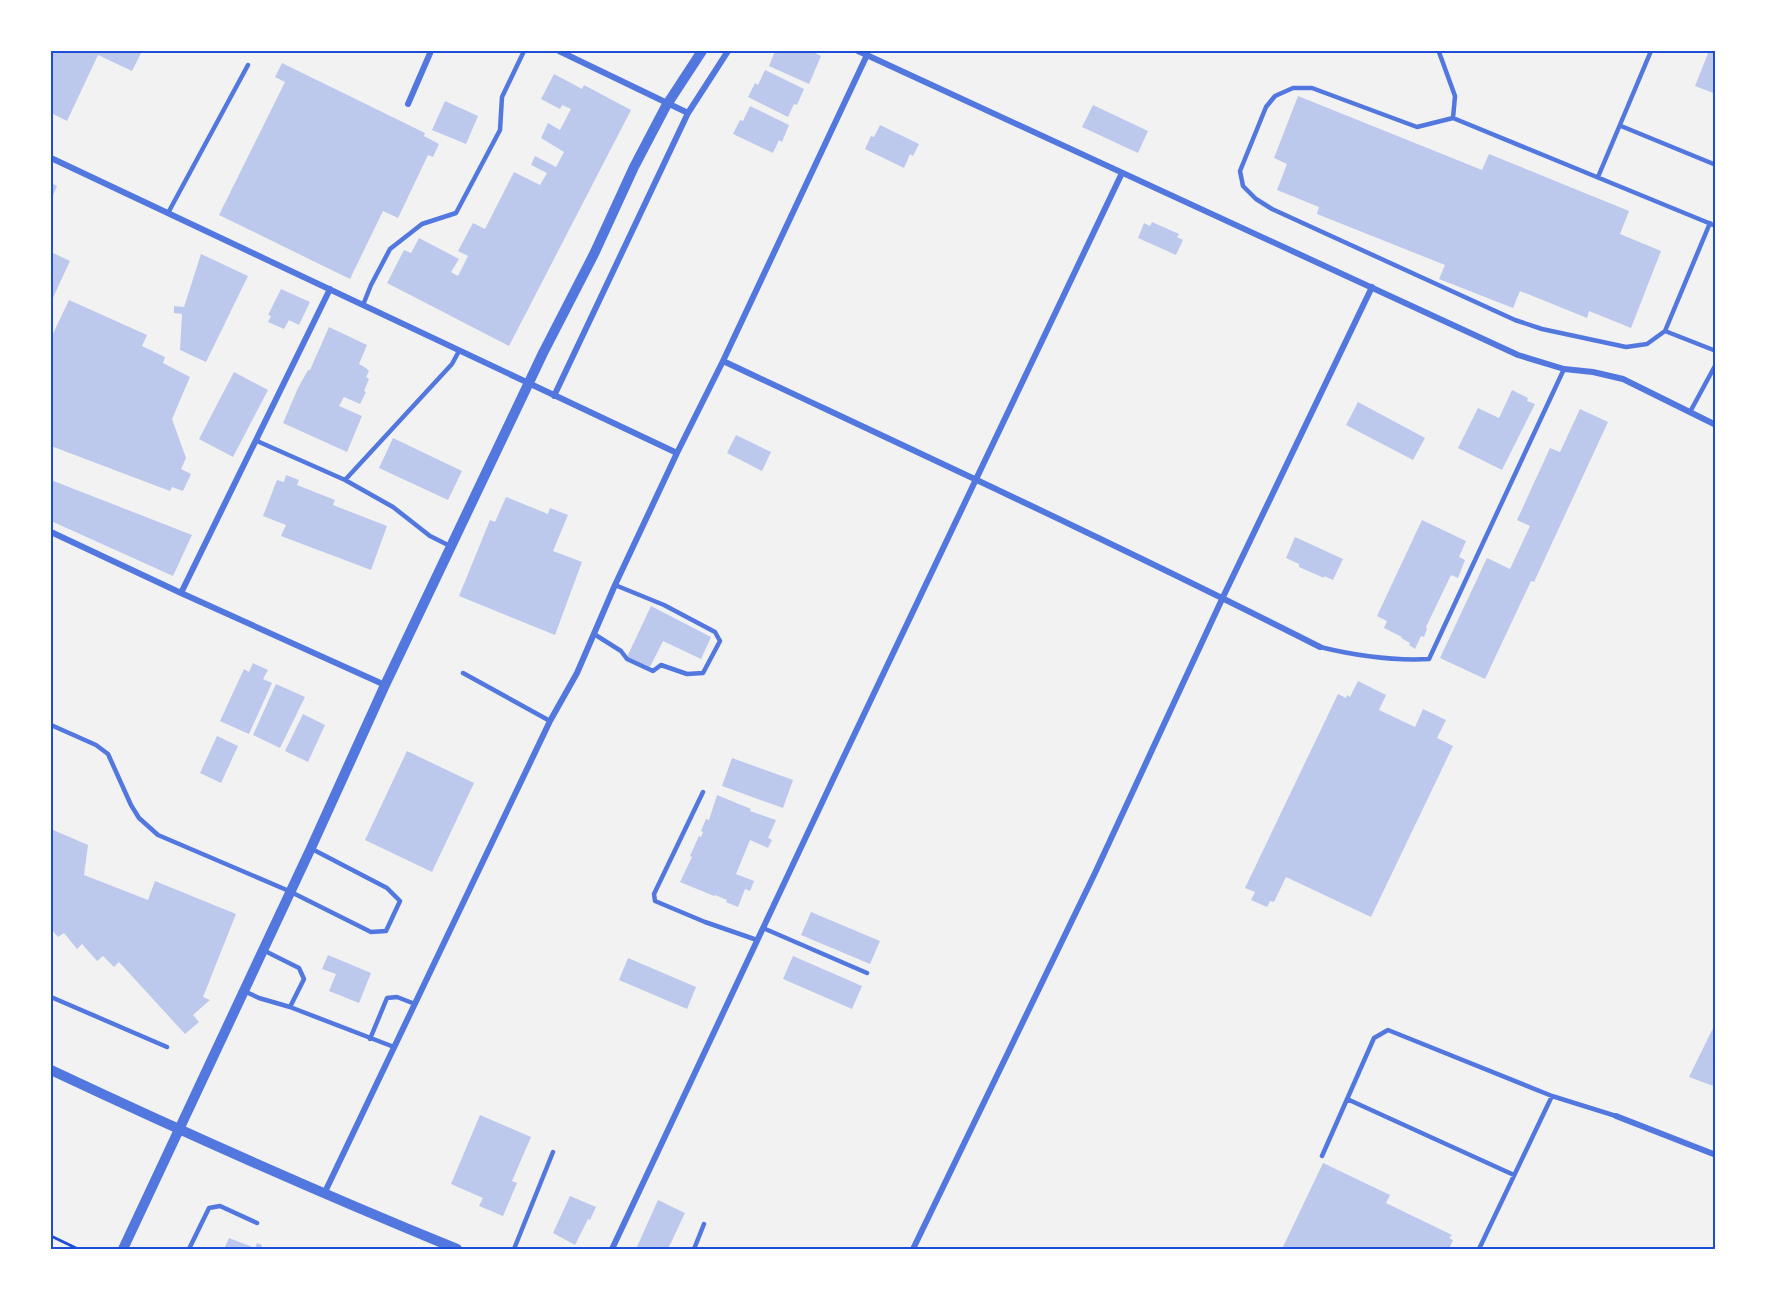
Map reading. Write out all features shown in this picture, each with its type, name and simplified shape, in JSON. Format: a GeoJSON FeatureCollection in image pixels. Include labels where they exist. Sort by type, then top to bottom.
{"type":"FeatureCollection","features":[{"type":"Feature","properties":{"kind":"street"},"geometry":{"type":"LineString","coordinates":[[408,104],[431,51]]}},
{"type":"Feature","properties":{"kind":"street"},"geometry":{"type":"LineString","coordinates":[[559,51],[688,113]]}},
{"type":"Feature","properties":{"kind":"street"},"geometry":{"type":"LineString","coordinates":[[123,1249],[450,546],[543,353],[666,106],[702,51]]}},
{"type":"Feature","properties":{"kind":"street"},"geometry":{"type":"LineString","coordinates":[[554,396],[688,113],[728,51]]}},
{"type":"Feature","properties":{"kind":"street"},"geometry":{"type":"LineString","coordinates":[[858,51],[1518,355],[1564,369],[1593,372],[1623,379],[1716,425]]}},
{"type":"Feature","properties":{"kind":"street"},"geometry":{"type":"LineString","coordinates":[[324,1194],[550,721],[577,673],[615,585],[867,55]]}},
{"type":"Feature","properties":{"kind":"street"},"geometry":{"type":"LineString","coordinates":[[51,158],[677,453]]}},
{"type":"Feature","properties":{"kind":"street"},"geometry":{"type":"LineString","coordinates":[[612,1249],[1122,173]]}},
{"type":"Feature","properties":{"kind":"street"},"geometry":{"type":"LineString","coordinates":[[913,1249],[1095,873],[1223,597],[1372,287]]}},
{"type":"Feature","properties":{"kind":"street"},"geometry":{"type":"LineString","coordinates":[[181,594],[330,289]]}},
{"type":"Feature","properties":{"kind":"street"},"geometry":{"type":"LineString","coordinates":[[723,361],[1223,597],[1320,647]]}},
{"type":"Feature","properties":{"kind":"street"},"geometry":{"type":"LineString","coordinates":[[51,532],[181,594],[385,685]]}},
{"type":"Feature","properties":{"kind":"street"},"geometry":{"type":"LineString","coordinates":[[51,1070],[324,1194],[457,1249]]}},
{"type":"Feature","properties":{"kind":"street"},"geometry":{"type":"LineString","coordinates":[[1616,1116],[1716,1155]]}},
{"type":"Feature","properties":{"kind":"lane"},"geometry":{"type":"LineString","coordinates":[[363,304],[390,249],[422,224],[456,213],[500,130],[501,97],[524,51]]}},
{"type":"Feature","properties":{"kind":"lane"},"geometry":{"type":"LineString","coordinates":[[1598,177],[1651,51]]}},
{"type":"Feature","properties":{"kind":"lane"},"geometry":{"type":"LineString","coordinates":[[1439,52],[1455,96],[1453,118]]}},
{"type":"Feature","properties":{"kind":"lane"},"geometry":{"type":"LineString","coordinates":[[168,213],[248,64]]}},
{"type":"Feature","properties":{"kind":"lane"},"geometry":{"type":"LineString","coordinates":[[1293,88],[1312,88],[1417,128],[1453,118],[1598,177],[1713,224],[1665,331],[1647,344],[1626,347],[1542,329],[1515,320],[1272,209],[1256,199],[1243,186],[1240,171],[1266,107],[1275,96],[1293,88]]}},
{"type":"Feature","properties":{"kind":"lane"},"geometry":{"type":"LineString","coordinates":[[1621,126],[1716,165]]}},
{"type":"Feature","properties":{"kind":"lane"},"geometry":{"type":"LineString","coordinates":[[1665,331],[1716,351]]}},
{"type":"Feature","properties":{"kind":"lane"},"geometry":{"type":"LineString","coordinates":[[345,480],[452,364],[459,351]]}},
{"type":"Feature","properties":{"kind":"lane"},"geometry":{"type":"LineString","coordinates":[[1690,412],[1716,364]]}},
{"type":"Feature","properties":{"kind":"lane"},"geometry":{"type":"LineString","coordinates":[[1320,647],[1359,656],[1405,660],[1430,659],[1564,369]]}},
{"type":"Feature","properties":{"kind":"lane"},"geometry":{"type":"LineString","coordinates":[[257,441],[345,480],[393,507],[430,536],[450,546]]}},
{"type":"Feature","properties":{"kind":"lane"},"geometry":{"type":"LineString","coordinates":[[594,634],[621,651],[627,659],[653,671],[661,665],[687,674],[703,673],[720,641],[715,632],[664,605],[615,585]]}},
{"type":"Feature","properties":{"kind":"lane"},"geometry":{"type":"LineString","coordinates":[[463,673],[550,721]]}},
{"type":"Feature","properties":{"kind":"lane"},"geometry":{"type":"LineString","coordinates":[[51,725],[96,745],[108,754],[139,818],[158,835],[290,891],[371,932],[386,931],[400,901],[387,888],[310,848]]}},
{"type":"Feature","properties":{"kind":"lane"},"geometry":{"type":"LineString","coordinates":[[703,792],[654,894],[655,901],[757,940]]}},
{"type":"Feature","properties":{"kind":"lane"},"geometry":{"type":"LineString","coordinates":[[763,928],[867,973]]}},
{"type":"Feature","properties":{"kind":"lane"},"geometry":{"type":"LineString","coordinates":[[262,949],[299,968],[304,979],[290,1007]]}},
{"type":"Feature","properties":{"kind":"lane"},"geometry":{"type":"LineString","coordinates":[[243,991],[394,1047]]}},
{"type":"Feature","properties":{"kind":"lane"},"geometry":{"type":"LineString","coordinates":[[51,997],[166,1047]]}},
{"type":"Feature","properties":{"kind":"lane"},"geometry":{"type":"LineString","coordinates":[[370,1039],[387,998],[397,997],[415,1004]]}},
{"type":"Feature","properties":{"kind":"lane"},"geometry":{"type":"LineString","coordinates":[[1322,1156],[1374,1038],[1388,1029],[1552,1096],[1616,1116]]}},
{"type":"Feature","properties":{"kind":"lane"},"geometry":{"type":"LineString","coordinates":[[1479,1249],[1552,1096]]}},
{"type":"Feature","properties":{"kind":"lane"},"geometry":{"type":"LineString","coordinates":[[1347,1099],[1514,1175]]}},
{"type":"Feature","properties":{"kind":"lane"},"geometry":{"type":"LineString","coordinates":[[514,1249],[553,1152]]}},
{"type":"Feature","properties":{"kind":"lane"},"geometry":{"type":"LineString","coordinates":[[189,1249],[209,1209],[219,1206],[257,1223]]}},
{"type":"Feature","properties":{"kind":"lane"},"geometry":{"type":"LineString","coordinates":[[694,1249],[704,1224]]}},
{"type":"Feature","properties":{"kind":"path"},"geometry":{"type":"LineString","coordinates":[[51,1236],[78,1249]]}},
{"type":"Feature","properties":{"kind":"building"},"geometry":{"type":"Polygon","coordinates":[[[51,51],[142,51],[132,71],[98,55],[67,121],[51,113],[51,51]]]}},
{"type":"Feature","properties":{"kind":"building"},"geometry":{"type":"Polygon","coordinates":[[[775,51],[811,51],[821,56],[809,84],[769,66],[775,51]]]}},
{"type":"Feature","properties":{"kind":"building"},"geometry":{"type":"Polygon","coordinates":[[[1709,51],[1716,51],[1716,94],[1695,86],[1709,51]]]}},
{"type":"Feature","properties":{"kind":"building"},"geometry":{"type":"Polygon","coordinates":[[[282,63],[425,133],[424,136],[439,144],[433,157],[428,155],[398,218],[383,211],[350,279],[219,215],[285,82],[275,77],[282,63]]]}},
{"type":"Feature","properties":{"kind":"building"},"geometry":{"type":"Polygon","coordinates":[[[765,70],[804,89],[797,105],[794,104],[788,117],[748,97],[755,83],[758,85],[765,70]]]}},
{"type":"Feature","properties":{"kind":"building"},"geometry":{"type":"Polygon","coordinates":[[[554,74],[582,89],[584,85],[631,110],[509,346],[387,283],[404,250],[411,253],[419,238],[459,259],[451,272],[458,276],[468,256],[458,251],[473,223],[485,229],[514,172],[540,185],[547,173],[531,165],[535,156],[556,167],[564,152],[541,138],[548,123],[560,130],[571,109],[562,105],[560,109],[541,99],[554,74]]]}},
{"type":"Feature","properties":{"kind":"building"},"geometry":{"type":"Polygon","coordinates":[[[1298,96],[1482,170],[1489,154],[1629,211],[1620,234],[1661,251],[1631,328],[1589,311],[1587,318],[1520,291],[1513,308],[1439,279],[1445,265],[1317,214],[1319,207],[1277,190],[1287,164],[1274,158],[1298,96]]]}},
{"type":"Feature","properties":{"kind":"building"},"geometry":{"type":"Polygon","coordinates":[[[445,101],[478,116],[466,144],[432,130],[445,101]]]}},
{"type":"Feature","properties":{"kind":"building"},"geometry":{"type":"Polygon","coordinates":[[[1093,105],[1148,131],[1138,153],[1082,127],[1093,105]]]}},
{"type":"Feature","properties":{"kind":"building"},"geometry":{"type":"Polygon","coordinates":[[[750,106],[789,125],[782,142],[779,140],[773,153],[733,134],[740,120],[743,121],[750,106]]]}},
{"type":"Feature","properties":{"kind":"building"},"geometry":{"type":"Polygon","coordinates":[[[880,125],[919,144],[913,156],[910,154],[904,168],[865,149],[871,136],[874,137],[880,125]]]}},
{"type":"Feature","properties":{"kind":"building"},"geometry":{"type":"Polygon","coordinates":[[[51,183],[57,186],[51,200],[51,183]]]}},
{"type":"Feature","properties":{"kind":"building"},"geometry":{"type":"Polygon","coordinates":[[[1152,222],[1179,234],[1177,237],[1183,240],[1176,255],[1138,238],[1144,223],[1150,226],[1152,222]]]}},
{"type":"Feature","properties":{"kind":"building"},"geometry":{"type":"Polygon","coordinates":[[[51,252],[70,261],[51,302],[51,252]]]}},
{"type":"Feature","properties":{"kind":"building"},"geometry":{"type":"Polygon","coordinates":[[[201,254],[248,276],[206,362],[180,350],[182,314],[174,313],[174,306],[184,307],[201,254]]]}},
{"type":"Feature","properties":{"kind":"building"},"geometry":{"type":"Polygon","coordinates":[[[281,289],[310,302],[299,325],[289,320],[284,329],[268,322],[271,316],[268,315],[281,289]]]}},
{"type":"Feature","properties":{"kind":"building"},"geometry":{"type":"Polygon","coordinates":[[[69,300],[147,335],[142,346],[165,357],[163,363],[190,377],[172,419],[186,458],[181,469],[191,474],[183,491],[172,487],[170,491],[51,446],[51,338],[69,300]]]}},
{"type":"Feature","properties":{"kind":"building"},"geometry":{"type":"Polygon","coordinates":[[[329,327],[367,345],[359,364],[369,371],[366,377],[369,379],[364,391],[366,392],[360,404],[344,397],[339,406],[362,416],[347,452],[283,423],[329,327]]]}},
{"type":"Feature","properties":{"kind":"building"},"geometry":{"type":"Polygon","coordinates":[[[234,372],[268,390],[233,457],[199,439],[234,372]]]}},
{"type":"Feature","properties":{"kind":"building"},"geometry":{"type":"Polygon","coordinates":[[[1512,390],[1535,404],[1502,470],[1458,448],[1478,408],[1499,418],[1512,390]]]}},
{"type":"Feature","properties":{"kind":"building"},"geometry":{"type":"Polygon","coordinates":[[[1358,402],[1425,438],[1413,460],[1346,425],[1358,402]]]}},
{"type":"Feature","properties":{"kind":"building"},"geometry":{"type":"Polygon","coordinates":[[[1580,409],[1608,422],[1534,582],[1531,581],[1485,679],[1440,658],[1487,558],[1510,569],[1530,526],[1517,520],[1550,448],[1560,452],[1580,409]]]}},
{"type":"Feature","properties":{"kind":"building"},"geometry":{"type":"Polygon","coordinates":[[[736,435],[771,452],[762,471],[727,453],[736,435]]]}},
{"type":"Feature","properties":{"kind":"building"},"geometry":{"type":"Polygon","coordinates":[[[393,438],[462,471],[448,500],[379,468],[393,438]]]}},
{"type":"Feature","properties":{"kind":"building"},"geometry":{"type":"Polygon","coordinates":[[[286,475],[299,480],[297,485],[335,500],[333,505],[387,526],[371,570],[281,536],[286,525],[263,516],[277,480],[284,482],[286,475]]]}},
{"type":"Feature","properties":{"kind":"building"},"geometry":{"type":"Polygon","coordinates":[[[51,480],[192,535],[173,576],[51,521],[51,480]]]}},
{"type":"Feature","properties":{"kind":"building"},"geometry":{"type":"Polygon","coordinates":[[[506,497],[548,514],[550,508],[568,515],[553,551],[582,562],[555,635],[459,596],[490,520],[495,522],[506,497]]]}},
{"type":"Feature","properties":{"kind":"building"},"geometry":{"type":"Polygon","coordinates":[[[1422,520],[1466,541],[1459,557],[1465,560],[1458,578],[1451,575],[1426,627],[1424,637],[1421,636],[1415,649],[1402,637],[1384,628],[1387,621],[1377,616],[1422,520]]]}},
{"type":"Feature","properties":{"kind":"building"},"geometry":{"type":"Polygon","coordinates":[[[1295,537],[1343,559],[1333,580],[1299,567],[1299,564],[1286,558],[1295,537]]]}},
{"type":"Feature","properties":{"kind":"building"},"geometry":{"type":"Polygon","coordinates":[[[651,606],[711,637],[701,659],[663,641],[650,667],[627,657],[651,606]]]}},
{"type":"Feature","properties":{"kind":"building"},"geometry":{"type":"Polygon","coordinates":[[[253,663],[268,670],[263,679],[272,683],[249,734],[220,721],[244,669],[249,672],[253,663]]]}},
{"type":"Feature","properties":{"kind":"building"},"geometry":{"type":"Polygon","coordinates":[[[1358,681],[1386,695],[1379,710],[1415,727],[1423,709],[1446,720],[1437,738],[1453,746],[1371,917],[1286,877],[1274,902],[1270,901],[1267,907],[1251,900],[1255,892],[1245,888],[1338,694],[1346,698],[1347,695],[1350,697],[1358,681]]]}},
{"type":"Feature","properties":{"kind":"building"},"geometry":{"type":"Polygon","coordinates":[[[276,684],[305,697],[280,748],[253,735],[276,684]]]}},
{"type":"Feature","properties":{"kind":"building"},"geometry":{"type":"Polygon","coordinates":[[[303,714],[325,725],[308,762],[285,751],[303,714]]]}},
{"type":"Feature","properties":{"kind":"building"},"geometry":{"type":"Polygon","coordinates":[[[217,736],[238,746],[221,783],[200,773],[217,736]]]}},
{"type":"Feature","properties":{"kind":"building"},"geometry":{"type":"Polygon","coordinates":[[[407,751],[474,783],[432,872],[365,840],[407,751]]]}},
{"type":"Feature","properties":{"kind":"building"},"geometry":{"type":"Polygon","coordinates":[[[732,758],[793,780],[783,808],[722,786],[732,758]]]}},
{"type":"Feature","properties":{"kind":"building"},"geometry":{"type":"Polygon","coordinates":[[[717,795],[751,809],[750,811],[776,820],[768,838],[772,840],[768,848],[750,840],[736,874],[754,881],[750,891],[745,889],[738,907],[726,902],[727,900],[680,882],[699,836],[701,837],[706,819],[709,820],[717,795]]]}},
{"type":"Feature","properties":{"kind":"building"},"geometry":{"type":"Polygon","coordinates":[[[51,829],[88,845],[84,875],[148,900],[155,881],[236,914],[203,997],[210,1000],[193,1015],[199,1022],[185,1034],[119,962],[114,967],[103,956],[97,961],[82,944],[77,949],[64,933],[58,937],[51,929],[51,829]]]}},
{"type":"Feature","properties":{"kind":"building"},"geometry":{"type":"Polygon","coordinates":[[[811,912],[880,941],[870,964],[801,935],[811,912]]]}},
{"type":"Feature","properties":{"kind":"building"},"geometry":{"type":"Polygon","coordinates":[[[328,955],[371,973],[359,1003],[329,991],[336,974],[322,969],[328,955]]]}},
{"type":"Feature","properties":{"kind":"building"},"geometry":{"type":"Polygon","coordinates":[[[793,956],[862,986],[852,1009],[783,979],[793,956]]]}},
{"type":"Feature","properties":{"kind":"building"},"geometry":{"type":"Polygon","coordinates":[[[628,958],[696,987],[687,1009],[619,980],[628,958]]]}},
{"type":"Feature","properties":{"kind":"building"},"geometry":{"type":"Polygon","coordinates":[[[1716,1022],[1716,1087],[1689,1077],[1716,1022]]]}},
{"type":"Feature","properties":{"kind":"building"},"geometry":{"type":"Polygon","coordinates":[[[480,1115],[531,1137],[512,1181],[517,1183],[503,1216],[479,1206],[483,1198],[451,1184],[480,1115]]]}},
{"type":"Feature","properties":{"kind":"building"},"geometry":{"type":"Polygon","coordinates":[[[1323,1163],[1390,1195],[1386,1203],[1452,1235],[1449,1238],[1453,1240],[1449,1249],[1282,1249],[1323,1163]]]}},
{"type":"Feature","properties":{"kind":"building"},"geometry":{"type":"Polygon","coordinates":[[[570,1196],[596,1207],[575,1245],[553,1233],[570,1196]]]}},
{"type":"Feature","properties":{"kind":"building"},"geometry":{"type":"Polygon","coordinates":[[[658,1200],[685,1213],[668,1249],[636,1249],[658,1200]]]}},
{"type":"Feature","properties":{"kind":"building"},"geometry":{"type":"Polygon","coordinates":[[[229,1238],[255,1248],[257,1243],[262,1245],[261,1249],[224,1249],[229,1238]]]}}]}
